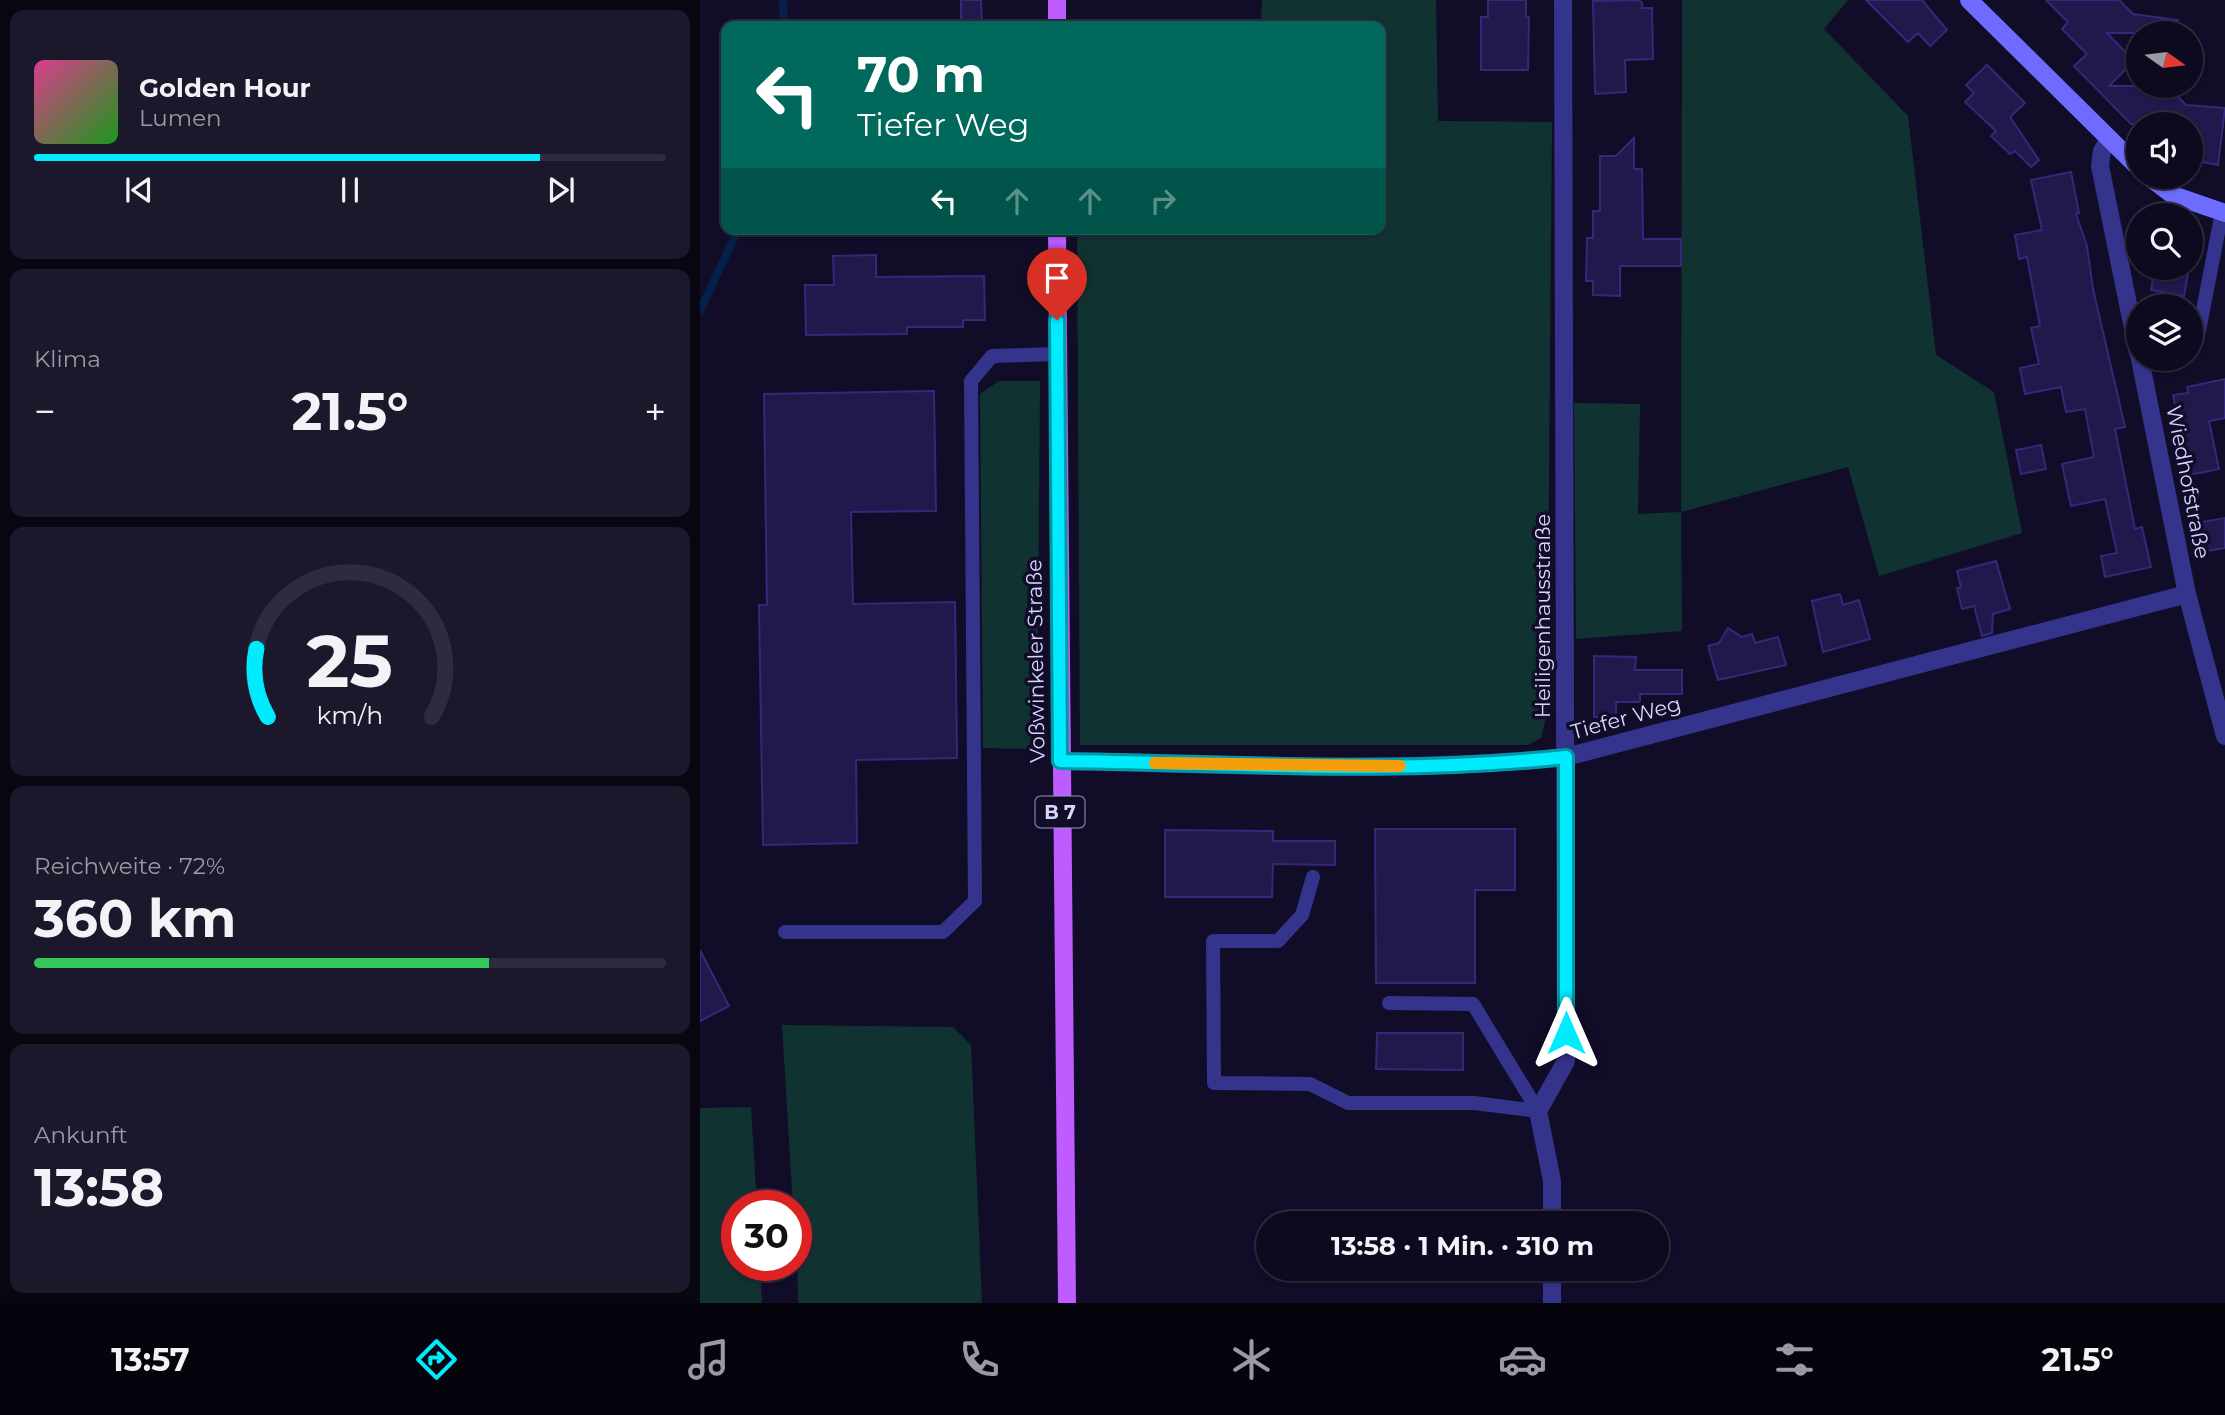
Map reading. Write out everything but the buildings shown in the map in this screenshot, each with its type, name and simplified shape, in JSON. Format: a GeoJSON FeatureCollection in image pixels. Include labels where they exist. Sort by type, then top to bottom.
{"type":"FeatureCollection","features":[{"type":"Feature","properties":{"kind":"main road"},"geometry":{"type":"LineString","coordinates":[[1057,0],[1057,21]]}},
{"type":"Feature","properties":{"kind":"main road","name":"Voßwinkeler Straße"},"geometry":{"type":"LineString","coordinates":[[1057,235],[1067,1303]]}},
{"type":"Feature","properties":{"kind":"street","name":"Heiligenhausstraße"},"geometry":{"type":"LineString","coordinates":[[1538,1111],[1566,1061],[1563,0]]}},
{"type":"Feature","properties":{"kind":"street"},"geometry":{"type":"LineString","coordinates":[[1969,0],[2126,155]]}},
{"type":"Feature","properties":{"kind":"street","name":"Wiedhofstraße"},"geometry":{"type":"LineString","coordinates":[[2109,139],[2102,151],[2100,166],[2126,294]]}},
{"type":"Feature","properties":{"kind":"street"},"geometry":{"type":"LineString","coordinates":[[2165,189],[2173,195],[2223,212]]}},
{"type":"Feature","properties":{"kind":"street","name":"Wiedhofstraße"},"geometry":{"type":"LineString","coordinates":[[2142,371],[2188,594],[2225,736]]}},
{"type":"Feature","properties":{"kind":"street","name":"Tiefer Weg"},"geometry":{"type":"LineString","coordinates":[[1060,761],[1357,767],[1502,764],[1566,757],[2188,594]]}},
{"type":"Feature","properties":{"kind":"street"},"geometry":{"type":"LineString","coordinates":[[1538,1111],[1552,1181],[1552,1211]]}},
{"type":"Feature","properties":{"kind":"street"},"geometry":{"type":"LineString","coordinates":[[1552,1281],[1552,1303]]}},
{"type":"Feature","properties":{"kind":"lane"},"geometry":{"type":"LineString","coordinates":[[2203,311],[2223,212]]}},
{"type":"Feature","properties":{"kind":"lane"},"geometry":{"type":"LineString","coordinates":[[785,932],[943,932],[975,901],[971,380],[992,356],[1056,354]]}},
{"type":"Feature","properties":{"kind":"lane"},"geometry":{"type":"LineString","coordinates":[[1313,877],[1302,915],[1279,941],[1213,941],[1214,1083],[1310,1084],[1348,1103],[1474,1103],[1538,1111]]}},
{"type":"Feature","properties":{"kind":"lane"},"geometry":{"type":"LineString","coordinates":[[1389,1003],[1473,1004],[1538,1111]]}},
{"type":"Feature","properties":{"kind":"green space"},"geometry":{"type":"Polygon","coordinates":[[[1262,0],[1436,0],[1438,121],[1552,122],[1547,714],[1541,738],[1528,745],[1080,745],[1077,235],[1386,235],[1386,21],[1261,21],[1262,0]]]}},
{"type":"Feature","properties":{"kind":"green space"},"geometry":{"type":"Polygon","coordinates":[[[1682,0],[1848,0],[1824,29],[1908,116],[1936,355],[1994,392],[2022,533],[1879,576],[1848,467],[1681,512],[1682,0]]]}},
{"type":"Feature","properties":{"kind":"green space"},"geometry":{"type":"Polygon","coordinates":[[[999,381],[1040,381],[1037,749],[983,748],[980,394],[999,381]]]}},
{"type":"Feature","properties":{"kind":"green space"},"geometry":{"type":"Polygon","coordinates":[[[1574,403],[1640,404],[1638,514],[1681,512],[1682,631],[1576,639],[1574,403]]]}},
{"type":"Feature","properties":{"kind":"green space"},"geometry":{"type":"Polygon","coordinates":[[[782,1025],[953,1027],[971,1045],[982,1303],[798,1303],[798,1281],[812,1281],[812,1190],[792,1190],[782,1025]]]}},
{"type":"Feature","properties":{"kind":"green space"},"geometry":{"type":"Polygon","coordinates":[[[751,1107],[756,1190],[721,1190],[721,1281],[761,1281],[762,1303],[700,1303],[700,1108],[751,1107]]]}},
{"type":"Feature","properties":{"kind":"waterway"},"geometry":{"type":"LineString","coordinates":[[783,0],[784,21]]}},
{"type":"Feature","properties":{"kind":"waterway"},"geometry":{"type":"LineString","coordinates":[[700,311],[735,235]]}},
{"type":"Feature","properties":{"kind":"slow traffic"},"geometry":{"type":"LineString","coordinates":[[1155,763],[1400,766]]}},
{"type":"Feature","properties":{"kind":"route"},"geometry":{"type":"LineString","coordinates":[[1057,320],[1060,761],[1357,767],[1502,764],[1566,757],[1566,1033]]}}]}
